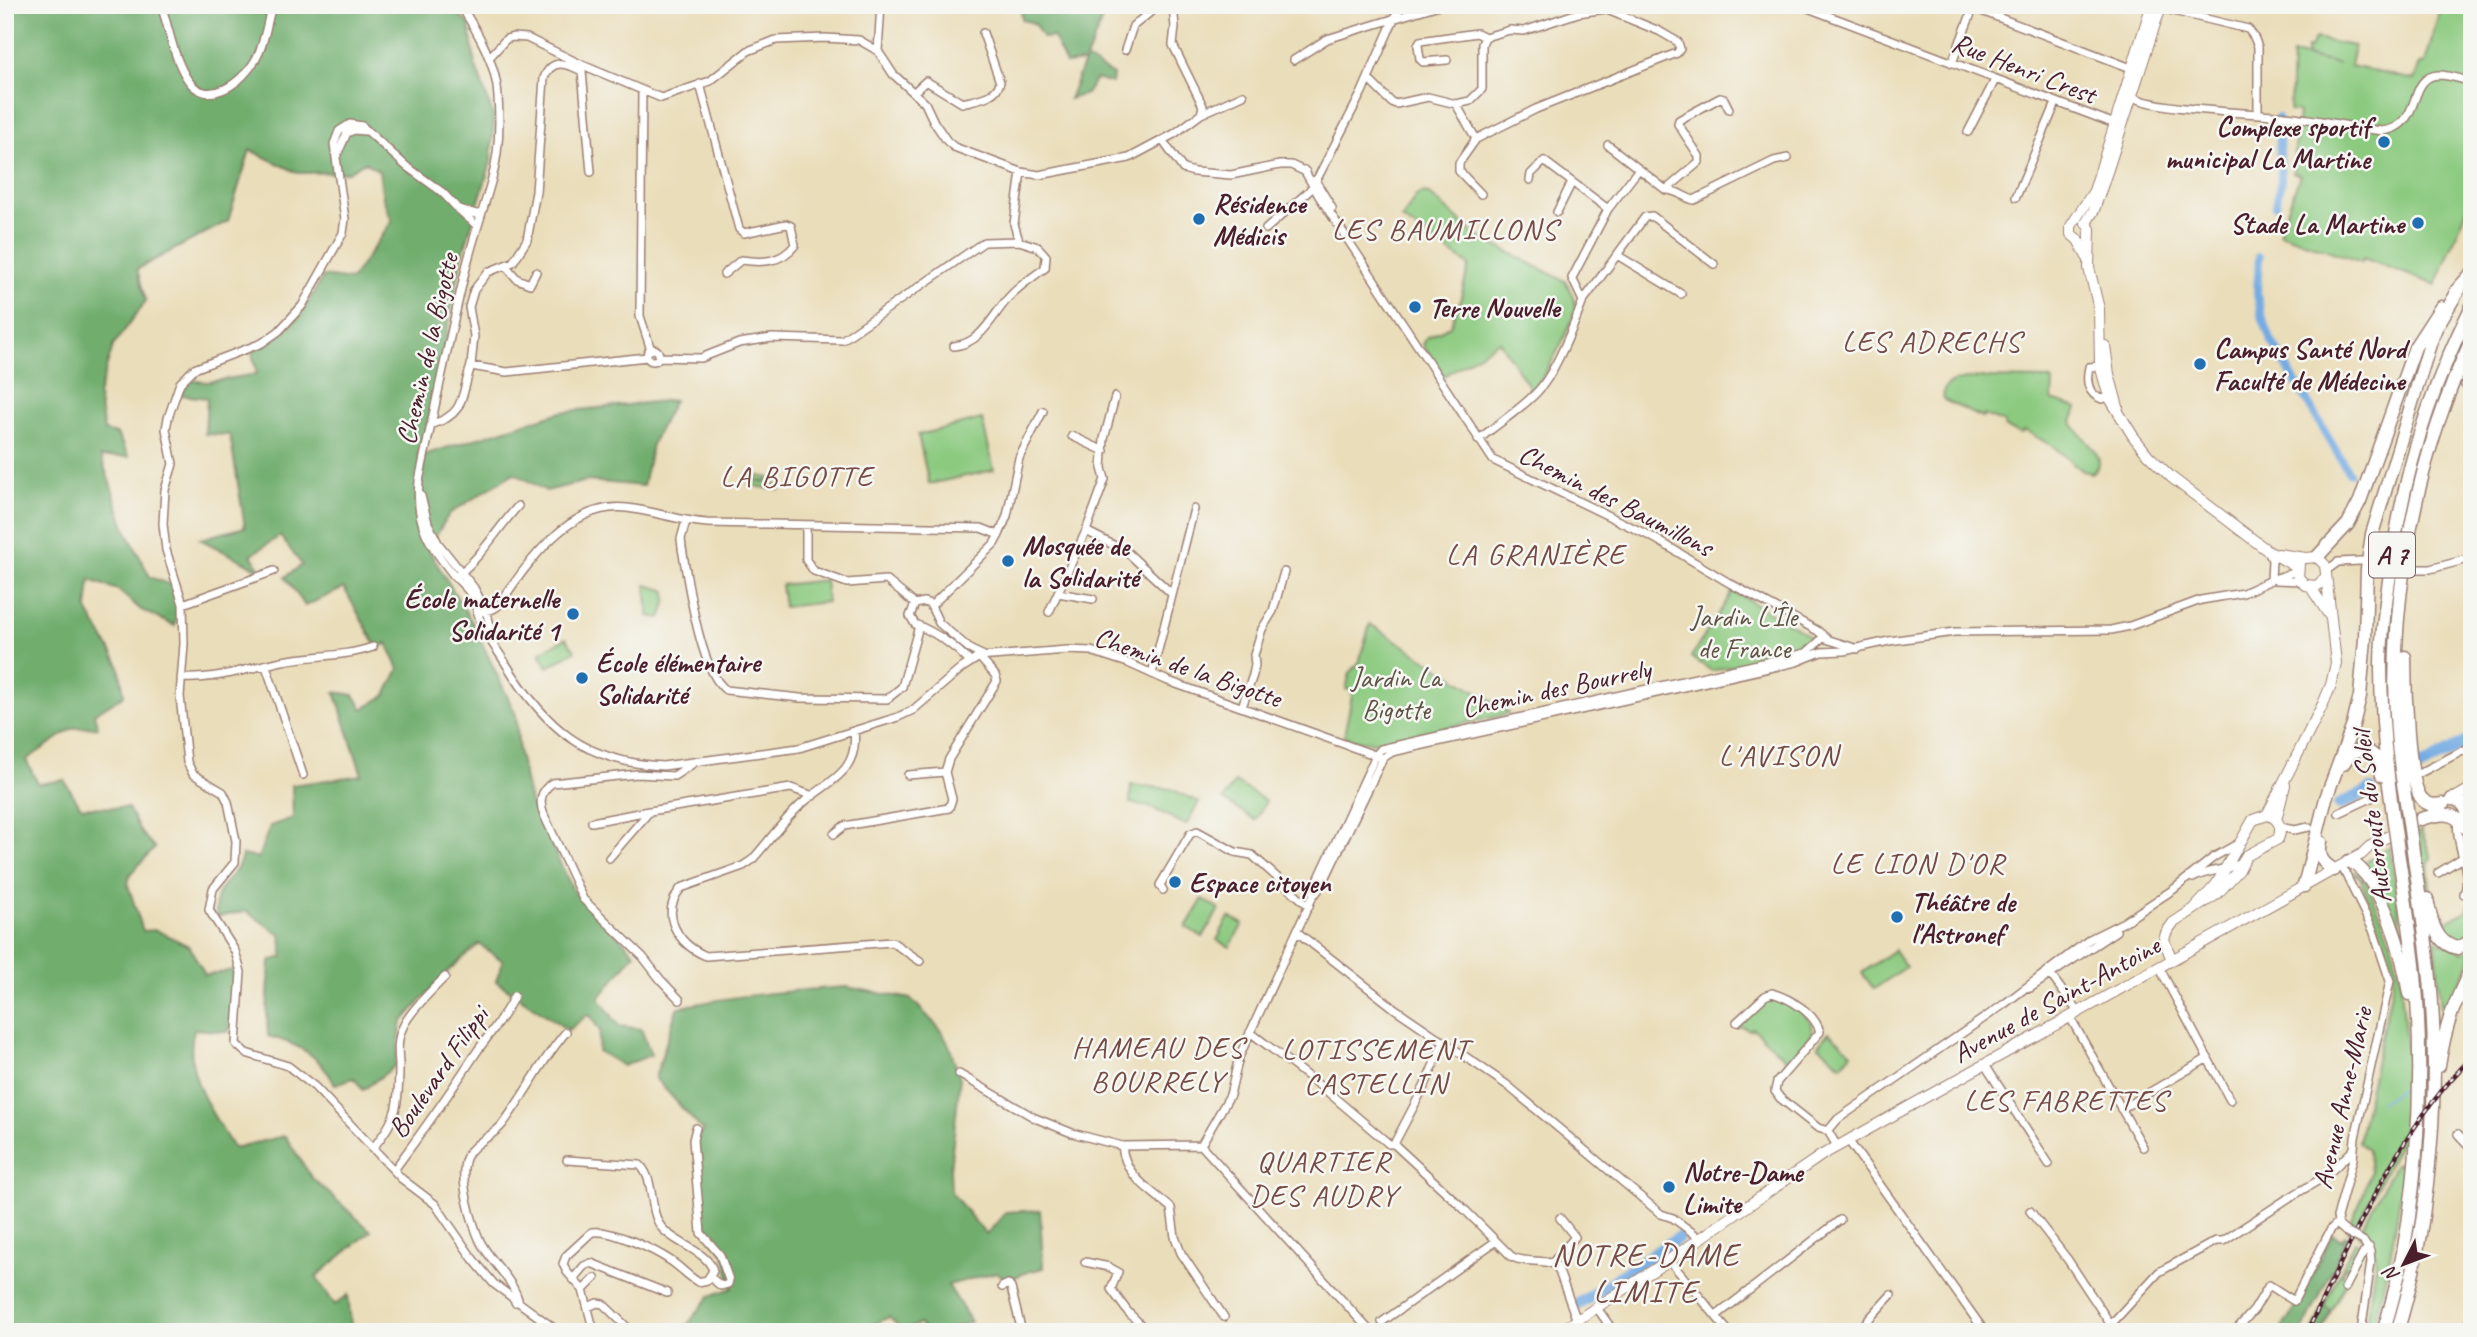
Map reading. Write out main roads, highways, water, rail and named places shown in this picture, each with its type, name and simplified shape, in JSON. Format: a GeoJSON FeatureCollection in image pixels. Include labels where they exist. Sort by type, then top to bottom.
{"type":"FeatureCollection","features":[{"type":"Feature","properties":{"kind":"highway"},"geometry":{"type":"LineString","coordinates":[[2311,558],[2348,524],[2360,501],[2414,347],[2434,315],[2472,273]]}},
{"type":"Feature","properties":{"kind":"highway"},"geometry":{"type":"LineString","coordinates":[[2304,886],[2326,798],[2353,724],[2360,696],[2367,569],[2375,521],[2430,344],[2436,328],[2461,286]]}},
{"type":"Feature","properties":{"kind":"highway","name":"Autoroute du Soleil"},"geometry":{"type":"LineString","coordinates":[[2383,1332],[2407,1226],[2419,1115],[2415,974],[2385,748],[2381,665],[2386,597],[2395,532],[2414,452],[2433,394],[2472,306]]}},
{"type":"Feature","properties":{"kind":"highway","name":"Autoroute du Soleil"},"geometry":{"type":"LineString","coordinates":[[2397,1332],[2420,1231],[2434,1089],[2431,1001],[2416,857],[2398,744],[2397,646],[2403,577],[2417,498],[2433,438],[2450,389],[2472,339]]}},
{"type":"Feature","properties":{"kind":"highway"},"geometry":{"type":"LineString","coordinates":[[2403,577],[2409,740],[2416,789],[2426,802],[2432,805],[2458,800],[2466,808],[2472,835]]}},
{"type":"Feature","properties":{"kind":"highway"},"geometry":{"type":"LineString","coordinates":[[2393,815],[2376,758],[2365,749],[2351,752],[2342,767],[2329,808],[2320,847],[2322,860],[2360,867],[2371,880],[2404,965],[2419,1089]]}},
{"type":"Feature","properties":{"kind":"highway"},"geometry":{"type":"LineString","coordinates":[[2421,819],[2466,808]]}},
{"type":"Feature","properties":{"kind":"highway"},"geometry":{"type":"LineString","coordinates":[[2416,857],[2437,934],[2446,944],[2457,948],[2472,938]]}},
{"type":"Feature","properties":{"kind":"highway"},"geometry":{"type":"LineString","coordinates":[[2432,1111],[2446,1025],[2472,967]]}},
{"type":"Feature","properties":{"kind":"waterway"},"geometry":{"type":"LineString","coordinates":[[2276,205],[2281,180],[2278,118]]}},
{"type":"Feature","properties":{"kind":"waterway"},"geometry":{"type":"LineString","coordinates":[[2259,257],[2257,294],[2271,340],[2349,473]]}},
{"type":"Feature","properties":{"kind":"waterway"},"geometry":{"type":"LineString","coordinates":[[2417,769],[2472,739]]}},
{"type":"Feature","properties":{"kind":"waterway"},"geometry":{"type":"LineString","coordinates":[[2339,805],[2371,790]]}},
{"type":"Feature","properties":{"kind":"waterway"},"geometry":{"type":"LineString","coordinates":[[2379,1103],[2400,1090],[2408,1089]]}},
{"type":"Feature","properties":{"kind":"waterway"},"geometry":{"type":"LineString","coordinates":[[1577,1305],[1679,1237]]}},
{"type":"Feature","properties":{"kind":"tunnel"},"geometry":{"type":"LineString","coordinates":[[2373,797],[2404,781]]}},
{"type":"Feature","properties":{"kind":"railway"},"geometry":{"type":"LineString","coordinates":[[2307,1332],[2360,1223],[2399,1152],[2420,1119],[2472,1057]]}},
{"type":"Feature","properties":{"kind":"place","name":"Complexe sportif municipal La Martine"},"geometry":{"type":"Point","coordinates":[2384,142]}},
{"type":"Feature","properties":{"kind":"place","name":"Résidence Médicis"},"geometry":{"type":"Point","coordinates":[1199,219]}},
{"type":"Feature","properties":{"kind":"place","name":"Stade La Martine"},"geometry":{"type":"Point","coordinates":[2418,223]}},
{"type":"Feature","properties":{"kind":"place","name":"Terre Nouvelle"},"geometry":{"type":"Point","coordinates":[1415,307]}},
{"type":"Feature","properties":{"kind":"place","name":"Campus Santé Nord Faculté de Médecine"},"geometry":{"type":"Point","coordinates":[2200,364]}},
{"type":"Feature","properties":{"kind":"place","name":"Mosquée de la Solidarité"},"geometry":{"type":"Point","coordinates":[1008,561]}},
{"type":"Feature","properties":{"kind":"place","name":"École maternelle Solidarité 1"},"geometry":{"type":"Point","coordinates":[573,614]}},
{"type":"Feature","properties":{"kind":"place","name":"École élémentaire Solidarité"},"geometry":{"type":"Point","coordinates":[582,678]}},
{"type":"Feature","properties":{"kind":"place","name":"Espace citoyen"},"geometry":{"type":"Point","coordinates":[1175,882]}},
{"type":"Feature","properties":{"kind":"place","name":"Théâtre de l'Astronef"},"geometry":{"type":"Point","coordinates":[1897,917]}},
{"type":"Feature","properties":{"kind":"place","name":"Notre-Dame Limite"},"geometry":{"type":"Point","coordinates":[1669,1187]}},
{"type":"Feature","properties":{"kind":"district","name":"LES BAUMILLONS"},"geometry":{"type":"Point","coordinates":[1445,229]}},
{"type":"Feature","properties":{"kind":"district","name":"LES ADRECHS"},"geometry":{"type":"Point","coordinates":[1932,341]}},
{"type":"Feature","properties":{"kind":"district","name":"LA BIGOTTE"},"geometry":{"type":"Point","coordinates":[797,476]}},
{"type":"Feature","properties":{"kind":"district","name":"LA GRANIÈRE"},"geometry":{"type":"Point","coordinates":[1536,554]}},
{"type":"Feature","properties":{"kind":"district","name":"L'AVISON"},"geometry":{"type":"Point","coordinates":[1779,755]}},
{"type":"Feature","properties":{"kind":"district","name":"LE LION D'OR"},"geometry":{"type":"Point","coordinates":[1918,863]}},
{"type":"Feature","properties":{"kind":"district","name":"HAMEAU DES BOURRELY"},"geometry":{"type":"Point","coordinates":[1158,1064]}},
{"type":"Feature","properties":{"kind":"district","name":"LOTISSEMENT CASTELLIN"},"geometry":{"type":"Point","coordinates":[1376,1066]}},
{"type":"Feature","properties":{"kind":"district","name":"LES FABRETTES"},"geometry":{"type":"Point","coordinates":[2066,1100]}},
{"type":"Feature","properties":{"kind":"district","name":"QUARTIER DES AUDRY"},"geometry":{"type":"Point","coordinates":[1324,1178]}},
{"type":"Feature","properties":{"kind":"district","name":"NOTRE-DAME LIMITE"},"geometry":{"type":"Point","coordinates":[1646,1272]}},
{"type":"Feature","properties":{"kind":"park label","name":"Jardin L'Île de France"},"geometry":{"type":"Point","coordinates":[1744,632]}},
{"type":"Feature","properties":{"kind":"park label","name":"Jardin La Bigotte"},"geometry":{"type":"Point","coordinates":[1396,693]}}]}
